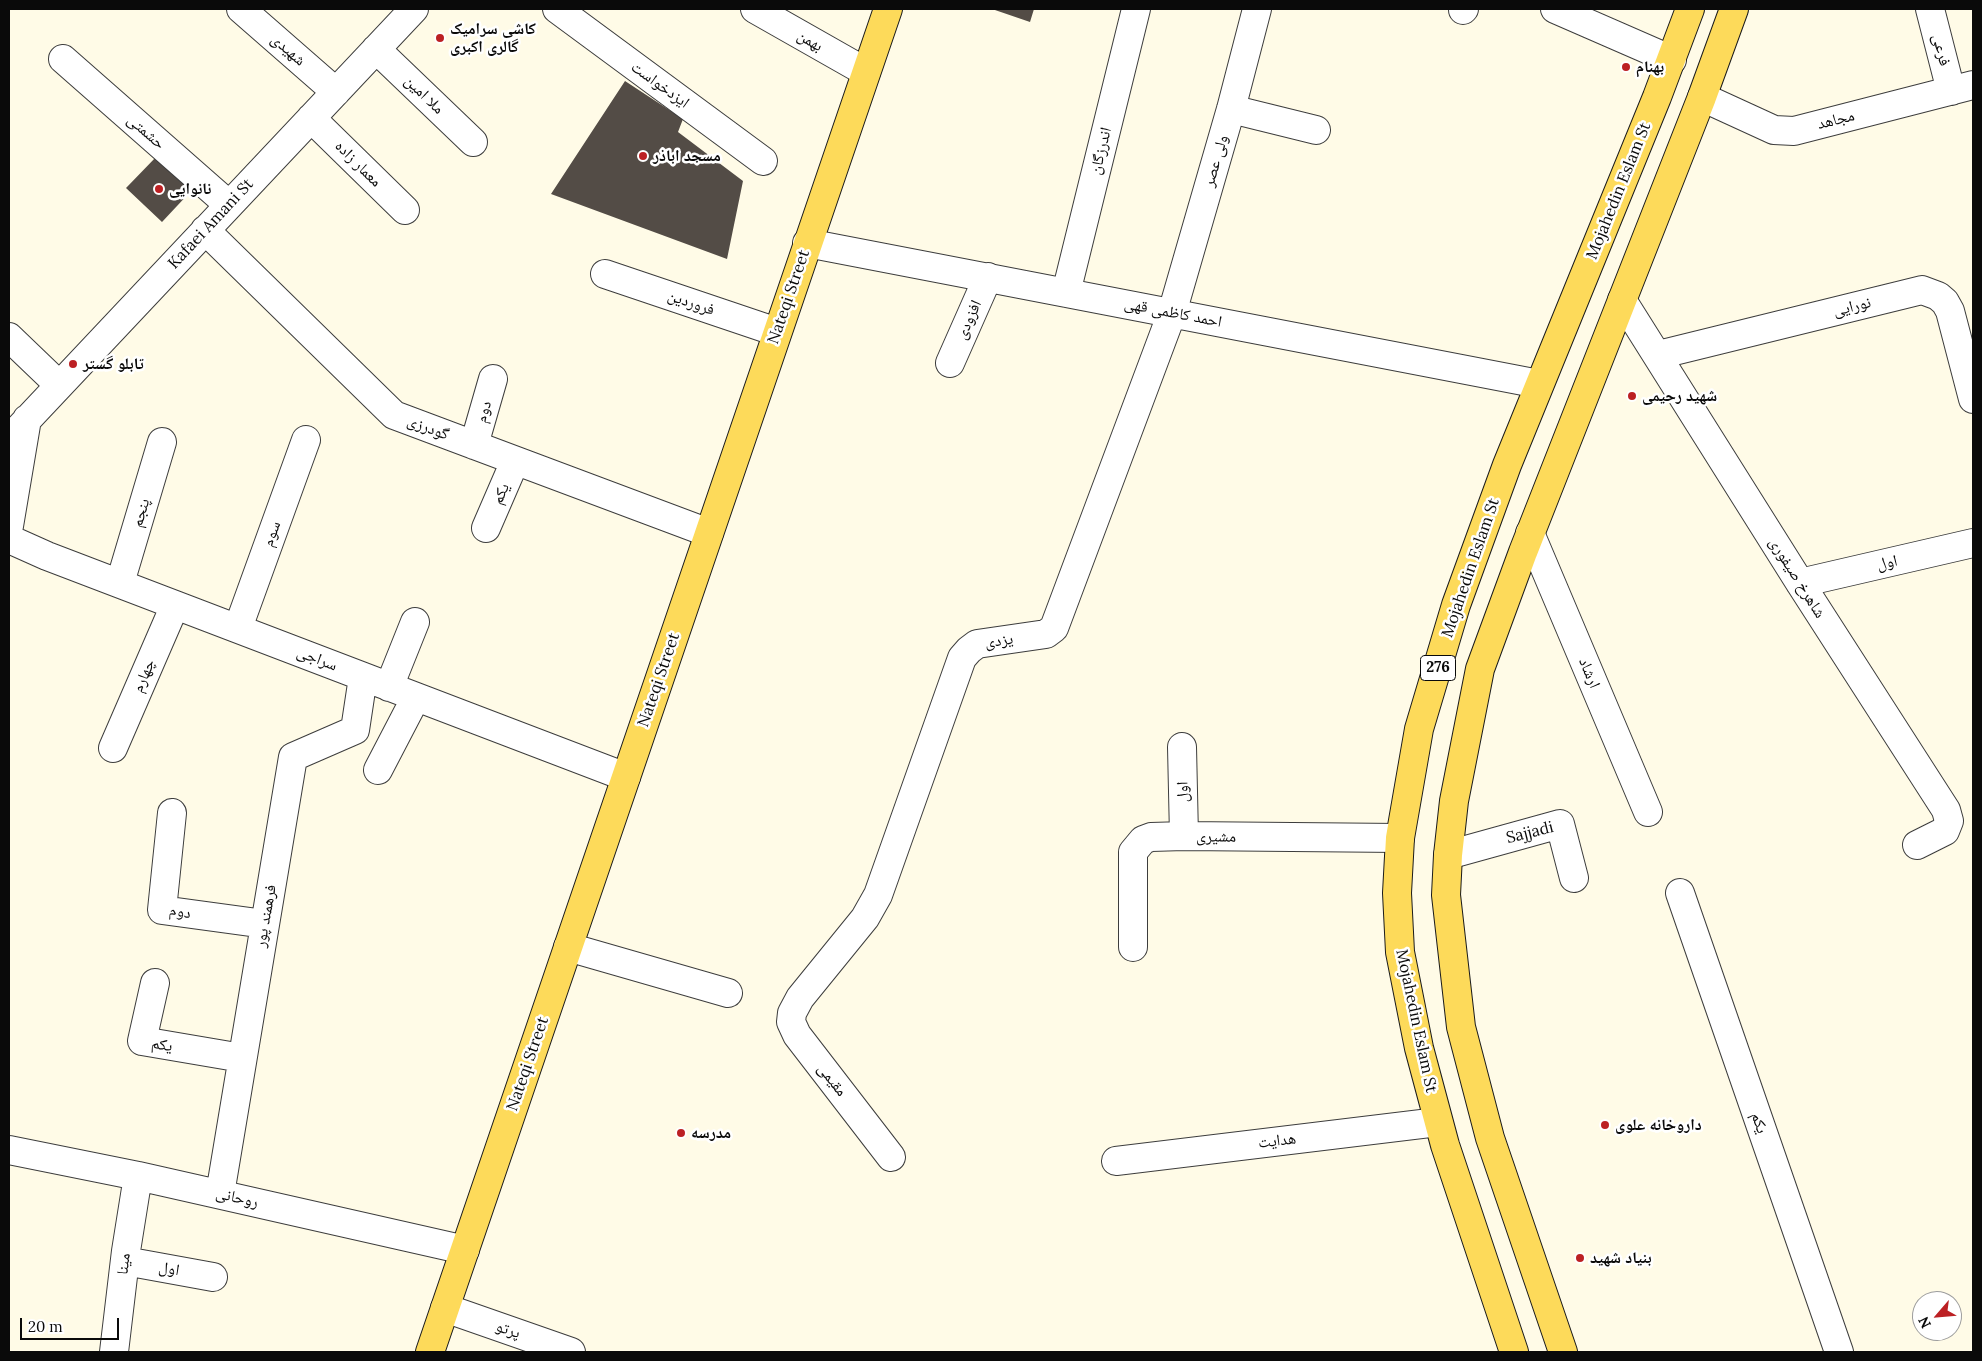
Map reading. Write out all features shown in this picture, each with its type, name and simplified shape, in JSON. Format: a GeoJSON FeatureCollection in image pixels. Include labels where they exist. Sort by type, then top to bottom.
{"type":"FeatureCollection","features":[{"type":"Feature","properties":{"kind":"main road","name":"Nateqi Street"},"geometry":{"type":"LineString","coordinates":[[430,1352],[888,9]]}},
{"type":"Feature","properties":{"kind":"main road","name":"Mojahedin Eslam St"},"geometry":{"type":"LineString","coordinates":[[1514,1352],[1438,1122],[1420,1048],[1400,952],[1397,893],[1400,838],[1419,729],[1456,606],[1507,465],[1672,60],[1690,9]]}},
{"type":"Feature","properties":{"kind":"main road","name":"276"},"geometry":{"type":"LineString","coordinates":[[1563,1352],[1490,1138],[1461,1028],[1446,895],[1454,802],[1480,669],[1530,533],[1702,97],[1734,9]]}},
{"type":"Feature","properties":{"kind":"street","name":"شهیدی"},"geometry":{"type":"LineString","coordinates":[[241,9],[336,92]]}},
{"type":"Feature","properties":{"kind":"street","name":"Kafaei Amani St"},"geometry":{"type":"LineString","coordinates":[[9,438],[414,9]]}},
{"type":"Feature","properties":{"kind":"street","name":"ایزدخواست"},"geometry":{"type":"LineString","coordinates":[[557,9],[763,161]]}},
{"type":"Feature","properties":{"kind":"street","name":"بهمن"},"geometry":{"type":"LineString","coordinates":[[754,9],[866,72]]}},
{"type":"Feature","properties":{"kind":"street","name":"اندرزگان"},"geometry":{"type":"LineString","coordinates":[[1066,293],[1136,9]]}},
{"type":"Feature","properties":{"kind":"street","name":"ولی عصر"},"geometry":{"type":"LineString","coordinates":[[1172,313],[1231,109],[1257,9]]}},
{"type":"Feature","properties":{"kind":"street"},"geometry":{"type":"LineString","coordinates":[[1555,9],[1672,60]]}},
{"type":"Feature","properties":{"kind":"street","name":"فرعی"},"geometry":{"type":"LineString","coordinates":[[1930,9],[1962,88]]}},
{"type":"Feature","properties":{"kind":"street","name":"ملا امین"},"geometry":{"type":"LineString","coordinates":[[376,49],[473,142]]}},
{"type":"Feature","properties":{"kind":"street","name":"حشمتی"},"geometry":{"type":"LineString","coordinates":[[63,59],[229,205]]}},
{"type":"Feature","properties":{"kind":"street","name":"مجاهد"},"geometry":{"type":"LineString","coordinates":[[1702,97],[1774,130],[1794,130],[1962,88]]}},
{"type":"Feature","properties":{"kind":"street"},"geometry":{"type":"LineString","coordinates":[[1231,109],[1316,130]]}},
{"type":"Feature","properties":{"kind":"street","name":"معمار زاده"},"geometry":{"type":"LineString","coordinates":[[311,118],[404,210]]}},
{"type":"Feature","properties":{"kind":"street","name":"گودرزی"},"geometry":{"type":"LineString","coordinates":[[205,230],[394,415],[709,534]]}},
{"type":"Feature","properties":{"kind":"street","name":"احمد کاظمی قهی"},"geometry":{"type":"LineString","coordinates":[[808,243],[1539,384]]}},
{"type":"Feature","properties":{"kind":"street","name":"فروردین"},"geometry":{"type":"LineString","coordinates":[[606,274],[777,332]]}},
{"type":"Feature","properties":{"kind":"street","name":"افزودی"},"geometry":{"type":"LineString","coordinates":[[950,363],[988,277]]}},
{"type":"Feature","properties":{"kind":"street","name":"نورایی"},"geometry":{"type":"LineString","coordinates":[[1658,355],[1922,290],[1938,296],[1945,302],[1950,311],[1973,399]]}},
{"type":"Feature","properties":{"kind":"street","name":"شاهرخ صیفوری"},"geometry":{"type":"LineString","coordinates":[[1622,300],[1800,583],[1946,810],[1949,821],[1945,831],[1917,845]]}},
{"type":"Feature","properties":{"kind":"street","name":"یزدی"},"geometry":{"type":"LineString","coordinates":[[800,998],[864,918],[878,895],[962,658],[977,644],[1046,634],[1054,628],[1172,313]]}},
{"type":"Feature","properties":{"kind":"street"},"geometry":{"type":"LineString","coordinates":[[9,337],[59,385]]}},
{"type":"Feature","properties":{"kind":"street","name":"دوم"},"geometry":{"type":"LineString","coordinates":[[474,445],[493,379]]}},
{"type":"Feature","properties":{"kind":"street"},"geometry":{"type":"LineString","coordinates":[[9,526],[28,419]]}},
{"type":"Feature","properties":{"kind":"street","name":"سوم"},"geometry":{"type":"LineString","coordinates":[[238,628],[306,440]]}},
{"type":"Feature","properties":{"kind":"street","name":"پنجم"},"geometry":{"type":"LineString","coordinates":[[120,583],[162,442]]}},
{"type":"Feature","properties":{"kind":"street","name":"یکم"},"geometry":{"type":"LineString","coordinates":[[486,528],[515,461]]}},
{"type":"Feature","properties":{"kind":"street","name":"ارشاد"},"geometry":{"type":"LineString","coordinates":[[1530,533],[1648,812]]}},
{"type":"Feature","properties":{"kind":"street","name":"سراجی"},"geometry":{"type":"LineString","coordinates":[[9,539],[175,605],[626,777]]}},
{"type":"Feature","properties":{"kind":"street","name":"اول"},"geometry":{"type":"LineString","coordinates":[[1800,583],[1973,543]]}},
{"type":"Feature","properties":{"kind":"street","name":"چهارم"},"geometry":{"type":"LineString","coordinates":[[113,748],[175,605]]}},
{"type":"Feature","properties":{"kind":"street"},"geometry":{"type":"LineString","coordinates":[[389,687],[415,622]]}},
{"type":"Feature","properties":{"kind":"street","name":"فرهمند پور"},"geometry":{"type":"LineString","coordinates":[[220,1194],[293,757],[355,730],[363,677]]}},
{"type":"Feature","properties":{"kind":"street"},"geometry":{"type":"LineString","coordinates":[[378,770],[416,697]]}},
{"type":"Feature","properties":{"kind":"street","name":"اول"},"geometry":{"type":"LineString","coordinates":[[1182,747],[1184,836]]}},
{"type":"Feature","properties":{"kind":"street","name":"دوم"},"geometry":{"type":"LineString","coordinates":[[172,813],[162,910],[265,924]]}},
{"type":"Feature","properties":{"kind":"street","name":"Sajjadi"},"geometry":{"type":"LineString","coordinates":[[1448,855],[1560,824],[1574,878]]}},
{"type":"Feature","properties":{"kind":"street","name":"مشیری"},"geometry":{"type":"LineString","coordinates":[[1133,946],[1133,852],[1143,840],[1151,837],[1184,836],[1400,838]]}},
{"type":"Feature","properties":{"kind":"street","name":"یکم"},"geometry":{"type":"LineString","coordinates":[[1680,893],[1838,1352]]}},
{"type":"Feature","properties":{"kind":"street"},"geometry":{"type":"LineString","coordinates":[[568,947],[728,993]]}},
{"type":"Feature","properties":{"kind":"street","name":"یکم"},"geometry":{"type":"LineString","coordinates":[[155,983],[142,1041],[242,1058]]}},
{"type":"Feature","properties":{"kind":"street","name":"مقیمی"},"geometry":{"type":"LineString","coordinates":[[800,998],[792,1013],[791,1022],[793,1029],[891,1157]]}},
{"type":"Feature","properties":{"kind":"street","name":"هدایت"},"geometry":{"type":"LineString","coordinates":[[1116,1161],[1438,1122]]}},
{"type":"Feature","properties":{"kind":"street","name":"روحانی"},"geometry":{"type":"LineString","coordinates":[[9,1150],[220,1194],[464,1250]]}},
{"type":"Feature","properties":{"kind":"street","name":"مینا"},"geometry":{"type":"LineString","coordinates":[[114,1352],[124,1262],[138,1176]]}},
{"type":"Feature","properties":{"kind":"street","name":"اول"},"geometry":{"type":"LineString","coordinates":[[124,1262],[213,1277]]}},
{"type":"Feature","properties":{"kind":"street","name":"پرتو"},"geometry":{"type":"LineString","coordinates":[[445,1308],[571,1352]]}},
{"type":"Feature","properties":{"kind":"building"},"geometry":{"type":"Polygon","coordinates":[[[992,9],[1034,9],[1030,22],[992,9]]]}},
{"type":"Feature","properties":{"kind":"building","name":"مسجد اباذر"},"geometry":{"type":"Polygon","coordinates":[[[625,81],[683,119],[678,132],[743,181],[727,259],[551,194],[625,81]]]}},
{"type":"Feature","properties":{"kind":"building","name":"نانوایی"},"geometry":{"type":"Polygon","coordinates":[[[157,156],[192,190],[162,222],[126,188],[157,156]]]}},
{"type":"Feature","properties":{"kind":"place","name":"کاشی سرامیک گالری اکبری"},"geometry":{"type":"Point","coordinates":[440,38]}},
{"type":"Feature","properties":{"kind":"place","name":"بهنام"},"geometry":{"type":"Point","coordinates":[1626,67]}},
{"type":"Feature","properties":{"kind":"place","name":"مسجد اباذر"},"geometry":{"type":"Point","coordinates":[643,156]}},
{"type":"Feature","properties":{"kind":"place","name":"نانوایی"},"geometry":{"type":"Point","coordinates":[159,189]}},
{"type":"Feature","properties":{"kind":"place","name":"تابلو گستر"},"geometry":{"type":"Point","coordinates":[73,364]}},
{"type":"Feature","properties":{"kind":"place","name":"شهید رحیمی"},"geometry":{"type":"Point","coordinates":[1632,396]}},
{"type":"Feature","properties":{"kind":"place","name":"داروخانه علوی"},"geometry":{"type":"Point","coordinates":[1605,1125]}},
{"type":"Feature","properties":{"kind":"place","name":"مدرسه"},"geometry":{"type":"Point","coordinates":[681,1133]}},
{"type":"Feature","properties":{"kind":"place","name":"بنیاد شهید"},"geometry":{"type":"Point","coordinates":[1580,1258]}}]}
